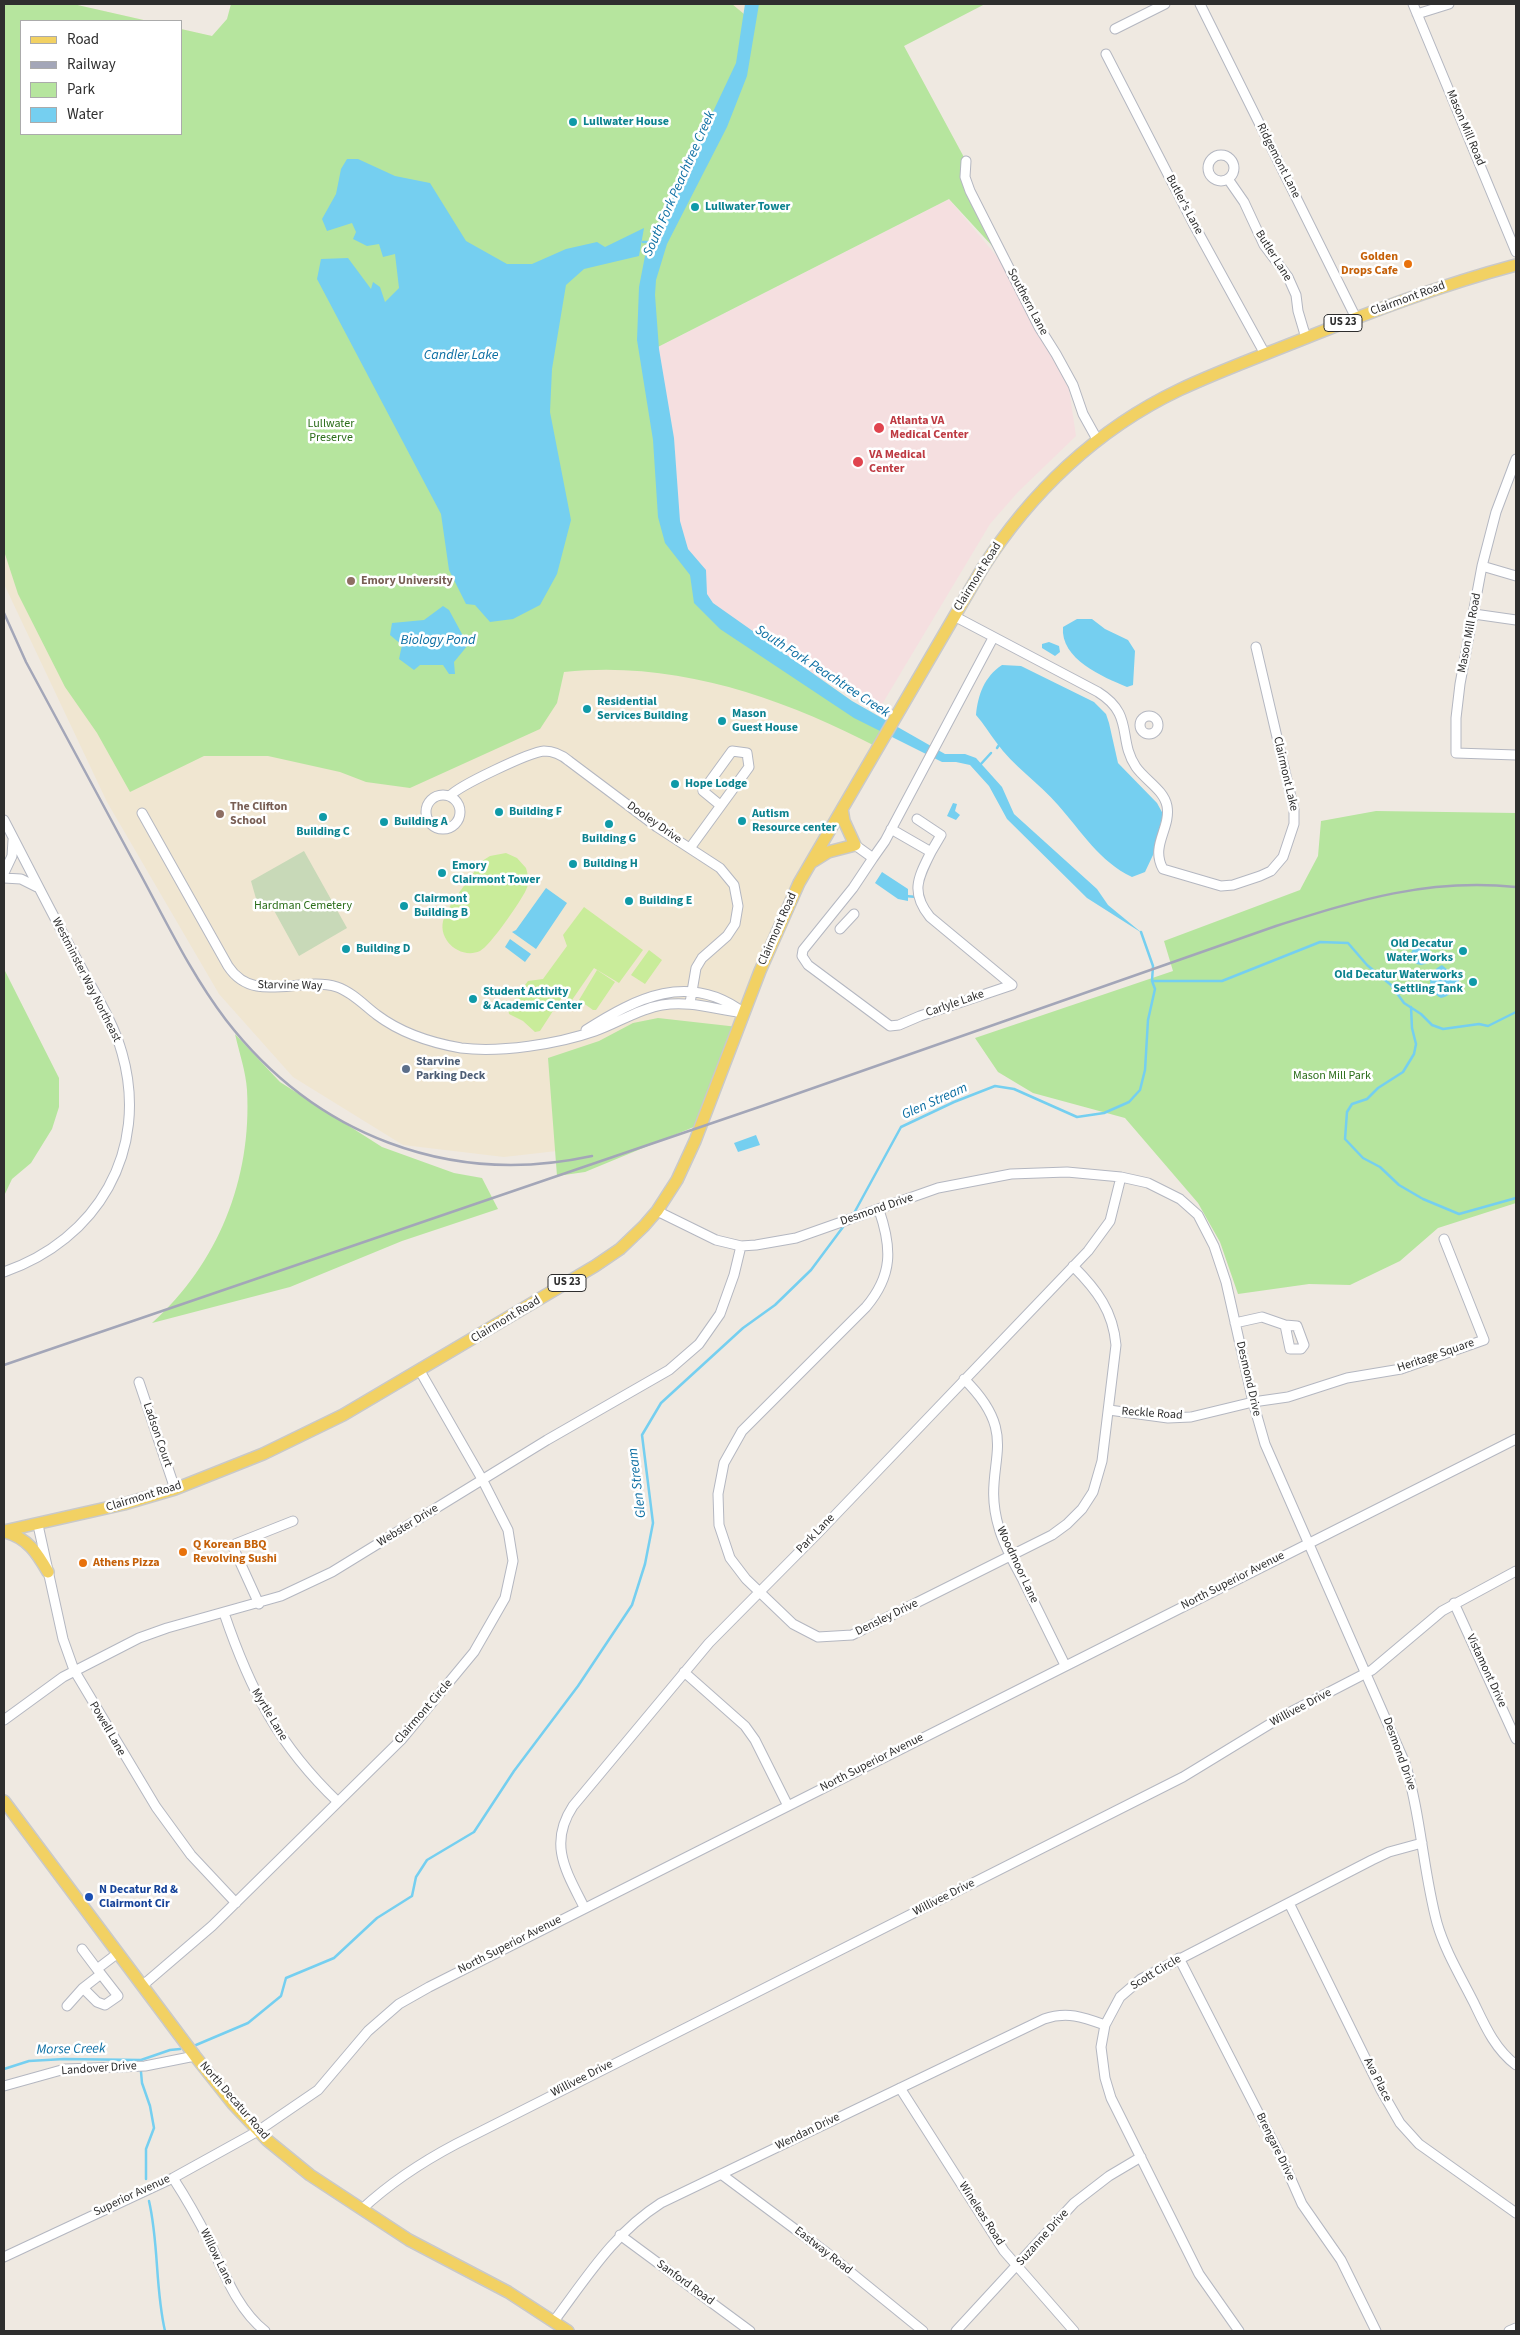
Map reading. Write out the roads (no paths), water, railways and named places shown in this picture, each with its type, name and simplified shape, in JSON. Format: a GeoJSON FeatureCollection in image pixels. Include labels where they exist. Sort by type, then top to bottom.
{"type":"FeatureCollection","features":[{"type":"Feature","properties":{"kind":"main road","name":"Clairmont Road"},"geometry":{"type":"LineString","coordinates":[[4,1531],[38,1525],[124,1504],[176,1488],[299,1438],[420,1371],[595,1266],[632,1238],[658,1211],[686,1163],[784,914],[810,863],[986,561],[1020,515],[1058,474],[1098,441],[1164,397],[1356,318],[1434,289],[1516,266]]}},
{"type":"Feature","properties":{"kind":"main road"},"geometry":{"type":"LineString","coordinates":[[810,863],[828,852],[855,845],[844,821],[842,809]]}},
{"type":"Feature","properties":{"kind":"main road"},"geometry":{"type":"LineString","coordinates":[[4,1531],[18,1536],[30,1544],[48,1572]]}},
{"type":"Feature","properties":{"kind":"main road","name":"North Decatur Road"},"geometry":{"type":"LineString","coordinates":[[4,1802],[195,2056],[258,2131],[297,2165],[409,2240],[508,2292],[568,2331]]}},
{"type":"Feature","properties":{"kind":"street"},"geometry":{"type":"LineString","coordinates":[[1115,29],[1165,4]]}},
{"type":"Feature","properties":{"kind":"street","name":"Ridgemont Lane"},"geometry":{"type":"LineString","coordinates":[[1200,4],[1356,318]]}},
{"type":"Feature","properties":{"kind":"street","name":"Mason Mill Road"},"geometry":{"type":"LineString","coordinates":[[1413,4],[1516,252]]}},
{"type":"Feature","properties":{"kind":"street"},"geometry":{"type":"LineString","coordinates":[[1418,14],[1449,4]]}},
{"type":"Feature","properties":{"kind":"street","name":"Butler's Lane"},"geometry":{"type":"LineString","coordinates":[[1106,54],[1193,223],[1265,354]]}},
{"type":"Feature","properties":{"kind":"street","name":"Southern Lane"},"geometry":{"type":"LineString","coordinates":[[966,161],[965,177],[970,191],[1038,327],[1048,340],[1072,385],[1083,414],[1098,441]]}},
{"type":"Feature","properties":{"kind":"street","name":"Butler Lane"},"geometry":{"type":"LineString","coordinates":[[1228,179],[1244,202],[1264,245],[1288,277],[1296,295],[1298,311],[1306,338]]}},
{"type":"Feature","properties":{"kind":"street","name":"Mason Mill Road"},"geometry":{"type":"LineString","coordinates":[[1516,461],[1496,512],[1482,566],[1456,718],[1456,753],[1516,755]]}},
{"type":"Feature","properties":{"kind":"street"},"geometry":{"type":"LineString","coordinates":[[1482,566],[1516,576]]}},
{"type":"Feature","properties":{"kind":"street"},"geometry":{"type":"LineString","coordinates":[[1474,614],[1516,620]]}},
{"type":"Feature","properties":{"kind":"street","name":"Clairmont Lake"},"geometry":{"type":"LineString","coordinates":[[954,616],[1109,698],[1117,707],[1126,732],[1133,762],[1161,794],[1167,805],[1167,818],[1158,854],[1163,868],[1220,886],[1233,884],[1271,871],[1283,857],[1295,814],[1256,647]]}},
{"type":"Feature","properties":{"kind":"street"},"geometry":{"type":"LineString","coordinates":[[855,845],[873,858],[891,829],[993,638]]}},
{"type":"Feature","properties":{"kind":"street"},"geometry":{"type":"LineString","coordinates":[[1126,732],[1140,726]]}},
{"type":"Feature","properties":{"kind":"street"},"geometry":{"type":"LineString","coordinates":[[690,848],[749,767],[747,753],[732,751],[703,791],[720,805]]}},
{"type":"Feature","properties":{"kind":"street","name":"Dooley Drive"},"geometry":{"type":"LineString","coordinates":[[450,796],[462,787],[533,754],[554,752],[563,756],[657,827],[727,874],[736,890],[737,918],[731,931],[702,958],[696,968],[690,1003]]}},
{"type":"Feature","properties":{"kind":"street","name":"Starvine Way"},"geometry":{"type":"LineString","coordinates":[[142,814],[228,966],[234,974],[246,983],[268,988],[322,985],[337,987],[384,1020],[407,1032],[462,1048],[518,1046],[577,1036],[595,1031],[653,1007],[690,1003],[723,1011],[744,1013]]}},
{"type":"Feature","properties":{"kind":"street","name":"Carlyle Lake"},"geometry":{"type":"LineString","coordinates":[[873,858],[803,950],[804,962],[820,976],[890,1026],[899,1025],[1012,985],[930,917],[922,907],[917,893],[919,875],[941,835],[917,819]]}},
{"type":"Feature","properties":{"kind":"street","name":"Westminster Way Northeast"},"geometry":{"type":"LineString","coordinates":[[4,820],[119,1042],[128,1082],[129,1122],[123,1153],[115,1175],[88,1218],[67,1239],[48,1252],[25,1265],[4,1272]]}},
{"type":"Feature","properties":{"kind":"street"},"geometry":{"type":"LineString","coordinates":[[891,829],[931,852]]}},
{"type":"Feature","properties":{"kind":"street"},"geometry":{"type":"LineString","coordinates":[[4,873],[12,856],[11,834]]}},
{"type":"Feature","properties":{"kind":"street"},"geometry":{"type":"LineString","coordinates":[[4,878],[21,879],[39,889]]}},
{"type":"Feature","properties":{"kind":"street"},"geometry":{"type":"LineString","coordinates":[[834,911],[843,926],[854,914]]}},
{"type":"Feature","properties":{"kind":"street","name":"Starvine Way"},"geometry":{"type":"LineString","coordinates":[[577,1036],[611,1014],[648,996],[663,993],[691,993],[727,1001],[744,1013]]}},
{"type":"Feature","properties":{"kind":"street","name":"Desmond Drive"},"geometry":{"type":"LineString","coordinates":[[658,1211],[704,1236],[728,1244],[741,1246],[778,1243],[879,1210],[938,1188],[987,1177],[1038,1172],[1078,1172],[1121,1177],[1161,1187],[1180,1198],[1198,1215],[1209,1234],[1219,1258],[1253,1402],[1268,1450],[1405,1763],[1413,1791],[1437,1923],[1448,1951],[1490,2037],[1516,2065]]}},
{"type":"Feature","properties":{"kind":"street","name":"Park Lane"},"geometry":{"type":"LineString","coordinates":[[584,1907],[568,1876],[561,1854],[561,1830],[567,1815],[615,1753],[709,1643],[760,1593],[1098,1238],[1110,1221],[1121,1177]]}},
{"type":"Feature","properties":{"kind":"street","name":"Densley Drive"},"geometry":{"type":"LineString","coordinates":[[879,1210],[887,1235],[888,1259],[883,1282],[876,1294],[866,1307],[748,1424],[736,1439],[724,1463],[718,1504],[722,1535],[734,1565],[786,1618],[810,1634],[827,1638],[861,1632],[1060,1530],[1088,1501],[1097,1483],[1102,1461],[1115,1354],[1114,1328],[1100,1295],[1073,1266]]}},
{"type":"Feature","properties":{"kind":"street","name":"Heritage Square"},"geometry":{"type":"LineString","coordinates":[[1253,1402],[1301,1394],[1347,1378],[1401,1370],[1484,1340],[1444,1239]]}},
{"type":"Feature","properties":{"kind":"street","name":"Webster Drive"},"geometry":{"type":"LineString","coordinates":[[4,1720],[74,1670],[153,1632],[259,1604],[298,1589],[332,1572],[482,1479],[661,1375],[686,1357],[710,1331],[720,1314],[734,1275],[741,1246]]}},
{"type":"Feature","properties":{"kind":"street"},"geometry":{"type":"LineString","coordinates":[[1235,1323],[1262,1317],[1285,1325]]}},
{"type":"Feature","properties":{"kind":"street","name":"Clairmont Circle"},"geometry":{"type":"LineString","coordinates":[[142,1986],[236,1903],[402,1738],[432,1700],[454,1677],[483,1639],[505,1598],[513,1570],[512,1546],[508,1530],[482,1479],[420,1371]]}},
{"type":"Feature","properties":{"kind":"street","name":"Woodmoor Lane"},"geometry":{"type":"LineString","coordinates":[[964,1379],[984,1400],[997,1428],[999,1440],[995,1508],[999,1530],[1010,1556],[1065,1665]]}},
{"type":"Feature","properties":{"kind":"street","name":"Ladson Court"},"geometry":{"type":"LineString","coordinates":[[139,1382],[176,1488]]}},
{"type":"Feature","properties":{"kind":"street","name":"Reckle Road"},"geometry":{"type":"LineString","coordinates":[[1109,1410],[1179,1418],[1253,1402]]}},
{"type":"Feature","properties":{"kind":"street","name":"North Superior Avenue"},"geometry":{"type":"LineString","coordinates":[[258,2131],[318,2090],[368,2031],[409,1998],[584,1907],[1516,1439]]}},
{"type":"Feature","properties":{"kind":"street"},"geometry":{"type":"LineString","coordinates":[[259,1604],[234,1549],[236,1544],[293,1521]]}},
{"type":"Feature","properties":{"kind":"street","name":"Powell Lane"},"geometry":{"type":"LineString","coordinates":[[38,1525],[63,1639],[74,1670],[156,1807],[191,1855],[236,1903]]}},
{"type":"Feature","properties":{"kind":"street","name":"Willivee Drive"},"geometry":{"type":"LineString","coordinates":[[362,2209],[392,2184],[448,2148],[1208,1764],[1283,1716],[1382,1664],[1427,1622],[1454,1603],[1516,1571]]}},
{"type":"Feature","properties":{"kind":"street","name":"Vistamont Drive"},"geometry":{"type":"LineString","coordinates":[[1454,1603],[1516,1739]]}},
{"type":"Feature","properties":{"kind":"street","name":"Myrtle Lane"},"geometry":{"type":"LineString","coordinates":[[224,1613],[246,1676],[265,1711],[296,1757],[338,1802]]}},
{"type":"Feature","properties":{"kind":"street"},"geometry":{"type":"LineString","coordinates":[[684,1672],[746,1726],[788,1806]]}},
{"type":"Feature","properties":{"kind":"street","name":"Scott Circle"},"geometry":{"type":"LineString","coordinates":[[1239,2331],[1199,2274],[1111,2098],[1105,2078],[1101,2048],[1105,2025],[1113,2006],[1130,1988],[1179,1958],[1383,1854],[1422,1843]]}},
{"type":"Feature","properties":{"kind":"street","name":"Ava Place"},"geometry":{"type":"LineString","coordinates":[[1289,1903],[1381,2090],[1400,2123],[1419,2144],[1516,2213]]}},
{"type":"Feature","properties":{"kind":"street"},"geometry":{"type":"LineString","coordinates":[[82,1949],[118,1996],[104,2005],[97,2002],[82,1988]]}},
{"type":"Feature","properties":{"kind":"street"},"geometry":{"type":"LineString","coordinates":[[67,2006],[82,1988],[118,1953]]}},
{"type":"Feature","properties":{"kind":"street","name":"Brengare Drive"},"geometry":{"type":"LineString","coordinates":[[1179,1958],[1283,2161],[1302,2204],[1341,2260],[1376,2331]]}},
{"type":"Feature","properties":{"kind":"street","name":"Wendan Drive"},"geometry":{"type":"LineString","coordinates":[[554,2322],[584,2279],[620,2235],[662,2203],[1051,2016],[1070,2014],[1105,2025]]}},
{"type":"Feature","properties":{"kind":"street","name":"Landover Drive"},"geometry":{"type":"LineString","coordinates":[[4,2086],[65,2069],[145,2066],[195,2056]]}},
{"type":"Feature","properties":{"kind":"street","name":"Wineleas Road"},"geometry":{"type":"LineString","coordinates":[[900,2088],[984,2222],[1016,2267],[1074,2331]]}},
{"type":"Feature","properties":{"kind":"street","name":"Superior Avenue"},"geometry":{"type":"LineString","coordinates":[[4,2257],[173,2178],[258,2131]]}},
{"type":"Feature","properties":{"kind":"street","name":"Suzanne Drive"},"geometry":{"type":"LineString","coordinates":[[956,2331],[1074,2203],[1109,2176],[1141,2157]]}},
{"type":"Feature","properties":{"kind":"street","name":"Eastway Road"},"geometry":{"type":"LineString","coordinates":[[721,2174],[827,2253],[923,2331]]}},
{"type":"Feature","properties":{"kind":"street","name":"Willow Lane"},"geometry":{"type":"LineString","coordinates":[[173,2178],[197,2217],[227,2282],[255,2324],[265,2331]]}},
{"type":"Feature","properties":{"kind":"street","name":"Sanford Road"},"geometry":{"type":"LineString","coordinates":[[620,2235],[750,2331]]}},
{"type":"Feature","properties":{"kind":"street"},"geometry":{"type":"LineString","coordinates":[[1509,2331],[1516,2328]]}},
{"type":"Feature","properties":{"kind":"water"},"geometry":{"type":"Polygon","coordinates":[[[745,4],[759,4],[747,76],[727,127],[667,244],[656,280],[655,295],[659,349],[674,438],[680,521],[688,549],[706,570],[707,594],[713,603],[852,701],[945,754],[965,754],[976,758],[1002,787],[1014,814],[1097,889],[1108,905],[1142,933],[1087,898],[1007,819],[989,786],[970,765],[942,762],[854,718],[720,629],[694,603],[690,575],[665,543],[658,517],[653,440],[637,340],[639,287],[645,256],[736,63],[745,4]]]}},
{"type":"Feature","properties":{"kind":"water","name":"Candler Lake"},"geometry":{"type":"Polygon","coordinates":[[[347,159],[358,159],[395,176],[430,183],[466,241],[507,264],[532,264],[566,249],[597,242],[605,247],[644,228],[639,256],[584,269],[566,285],[552,369],[550,412],[571,520],[557,574],[540,605],[513,619],[490,622],[475,605],[466,604],[449,570],[441,514],[317,279],[321,259],[348,258],[371,289],[373,282],[380,287],[385,302],[399,288],[395,254],[383,257],[379,244],[367,246],[353,239],[356,232],[352,223],[327,231],[322,219],[336,194],[341,169],[347,159]]]}},
{"type":"Feature","properties":{"kind":"water","name":"Biology Pond"},"geometry":{"type":"Polygon","coordinates":[[[443,606],[449,610],[468,645],[454,662],[455,674],[449,674],[443,665],[420,665],[414,670],[399,659],[402,645],[390,635],[392,623],[424,620],[443,606]]]}},
{"type":"Feature","properties":{"kind":"water"},"geometry":{"type":"Polygon","coordinates":[[[1077,619],[1092,619],[1105,629],[1128,640],[1135,651],[1133,685],[1127,687],[1095,672],[1068,648],[1064,638],[1063,627],[1077,619]]]}},
{"type":"Feature","properties":{"kind":"water"},"geometry":{"type":"Polygon","coordinates":[[[1049,642],[1059,646],[1060,652],[1055,656],[1042,648],[1042,644],[1049,642]]]}},
{"type":"Feature","properties":{"kind":"water"},"geometry":{"type":"Polygon","coordinates":[[[1002,665],[1021,666],[1094,702],[1106,714],[1118,763],[1157,803],[1163,814],[1153,855],[1145,872],[1132,877],[1110,863],[1051,797],[1003,751],[976,715],[978,700],[986,681],[1002,665]]]}},
{"type":"Feature","properties":{"kind":"water"},"geometry":{"type":"Polygon","coordinates":[[[953,803],[957,804],[955,811],[960,815],[956,820],[947,816],[953,803]]]}},
{"type":"Feature","properties":{"kind":"water"},"geometry":{"type":"Polygon","coordinates":[[[882,872],[908,889],[908,901],[898,899],[875,883],[882,872]]]}},
{"type":"Feature","properties":{"kind":"water"},"geometry":{"type":"Polygon","coordinates":[[[546,888],[567,903],[536,949],[512,932],[516,930],[546,888]]]}},
{"type":"Feature","properties":{"kind":"water"},"geometry":{"type":"Polygon","coordinates":[[[510,939],[531,954],[525,962],[505,947],[510,939]]]}},
{"type":"Feature","properties":{"kind":"water"},"geometry":{"type":"Polygon","coordinates":[[[1421,945],[1428,948],[1431,955],[1428,962],[1421,965],[1414,962],[1411,955],[1414,948],[1421,945]]]}},
{"type":"Feature","properties":{"kind":"water"},"geometry":{"type":"Polygon","coordinates":[[[1442,965],[1449,971],[1453,969],[1460,975],[1455,990],[1441,998],[1436,995],[1430,981],[1433,972],[1442,965]]]}},
{"type":"Feature","properties":{"kind":"water"},"geometry":{"type":"Polygon","coordinates":[[[756,1135],[760,1145],[738,1152],[734,1143],[756,1135]]]}},
{"type":"Feature","properties":{"kind":"waterway"},"geometry":{"type":"LineString","coordinates":[[643,242],[652,242]]}},
{"type":"Feature","properties":{"kind":"waterway"},"geometry":{"type":"LineString","coordinates":[[980,765],[991,753]]}},
{"type":"Feature","properties":{"kind":"waterway"},"geometry":{"type":"LineString","coordinates":[[905,896],[917,897]]}},
{"type":"Feature","properties":{"kind":"waterway","name":"South Fork Peachtree Creek"},"geometry":{"type":"LineString","coordinates":[[1141,932],[1153,966],[1152,981]]}},
{"type":"Feature","properties":{"kind":"waterway","name":"South Fork Peachtree Creek"},"geometry":{"type":"LineString","coordinates":[[1152,981],[1222,981],[1320,942],[1348,943],[1367,965],[1391,985],[1404,1003],[1421,1014],[1432,1025],[1443,1029],[1479,1024],[1488,1026],[1516,1012]]}},
{"type":"Feature","properties":{"kind":"waterway","name":"Glen Stream"},"geometry":{"type":"LineString","coordinates":[[853,1215],[901,1127],[954,1102],[995,1086],[1014,1089],[1077,1117],[1104,1113],[1129,1102],[1140,1090],[1145,1070],[1148,1020],[1155,989],[1152,981]]}},
{"type":"Feature","properties":{"kind":"waterway","name":"South Fork Peachtree Creek"},"geometry":{"type":"LineString","coordinates":[[1411,1007],[1412,1028],[1416,1044],[1414,1054],[1403,1072],[1378,1088],[1367,1099],[1352,1104],[1347,1112],[1345,1139],[1363,1158],[1380,1167],[1399,1185],[1423,1199],[1459,1214],[1516,1198]]}},
{"type":"Feature","properties":{"kind":"waterway","name":"Glen Stream"},"geometry":{"type":"LineString","coordinates":[[196,2045],[248,2023],[281,1996],[286,1978],[334,1958],[377,1918],[412,1896],[416,1877],[427,1860],[474,1832],[514,1771],[578,1686],[632,1605],[645,1564],[653,1523],[642,1435],[661,1403],[743,1328],[775,1305],[811,1270],[846,1223]]}},
{"type":"Feature","properties":{"kind":"waterway"},"geometry":{"type":"LineString","coordinates":[[141,2060],[170,2050],[180,2049]]}},
{"type":"Feature","properties":{"kind":"waterway","name":"Morse Creek"},"geometry":{"type":"LineString","coordinates":[[4,2069],[29,2061],[64,2059],[141,2060]]}},
{"type":"Feature","properties":{"kind":"waterway"},"geometry":{"type":"LineString","coordinates":[[141,2072],[142,2083],[150,2106],[154,2128],[146,2149],[146,2179]]}},
{"type":"Feature","properties":{"kind":"waterway"},"geometry":{"type":"LineString","coordinates":[[149,2201],[165,2331]]}},
{"type":"Feature","properties":{"kind":"railway"},"geometry":{"type":"LineString","coordinates":[[4,613],[26,662],[189,964],[226,1020],[261,1060],[301,1094],[343,1122],[389,1143],[437,1157],[487,1164],[539,1164],[592,1156]]}},
{"type":"Feature","properties":{"kind":"railway"},"geometry":{"type":"LineString","coordinates":[[4,1365],[762,1106],[1276,926],[1394,893],[1453,886],[1516,887]]}},
{"type":"Feature","properties":{"kind":"place","name":"Lullwater House"},"geometry":{"type":"Point","coordinates":[573,122]}},
{"type":"Feature","properties":{"kind":"place","name":"Lullwater Tower"},"geometry":{"type":"Point","coordinates":[695,207]}},
{"type":"Feature","properties":{"kind":"place","name":"Golden Drops Cafe"},"geometry":{"type":"Point","coordinates":[1408,264]}},
{"type":"Feature","properties":{"kind":"place","name":"Atlanta VA Medical Center"},"geometry":{"type":"Point","coordinates":[879,428]}},
{"type":"Feature","properties":{"kind":"place","name":"VA Medical Center"},"geometry":{"type":"Point","coordinates":[858,462]}},
{"type":"Feature","properties":{"kind":"place","name":"Emory University"},"geometry":{"type":"Point","coordinates":[351,581]}},
{"type":"Feature","properties":{"kind":"place","name":"Residential Services Building"},"geometry":{"type":"Point","coordinates":[587,709]}},
{"type":"Feature","properties":{"kind":"place","name":"Mason Guest House"},"geometry":{"type":"Point","coordinates":[722,721]}},
{"type":"Feature","properties":{"kind":"place","name":"Hope Lodge"},"geometry":{"type":"Point","coordinates":[675,784]}},
{"type":"Feature","properties":{"kind":"place","name":"Building F"},"geometry":{"type":"Point","coordinates":[499,812]}},
{"type":"Feature","properties":{"kind":"place","name":"The Clifton School"},"geometry":{"type":"Point","coordinates":[220,814]}},
{"type":"Feature","properties":{"kind":"place","name":"Building C"},"geometry":{"type":"Point","coordinates":[323,817]}},
{"type":"Feature","properties":{"kind":"place","name":"Autism Resource center"},"geometry":{"type":"Point","coordinates":[742,821]}},
{"type":"Feature","properties":{"kind":"place","name":"Building A"},"geometry":{"type":"Point","coordinates":[384,822]}},
{"type":"Feature","properties":{"kind":"place","name":"Building G"},"geometry":{"type":"Point","coordinates":[609,824]}},
{"type":"Feature","properties":{"kind":"place","name":"Building H"},"geometry":{"type":"Point","coordinates":[573,864]}},
{"type":"Feature","properties":{"kind":"place","name":"Emory Clairmont Tower"},"geometry":{"type":"Point","coordinates":[442,873]}},
{"type":"Feature","properties":{"kind":"place","name":"Building E"},"geometry":{"type":"Point","coordinates":[629,901]}},
{"type":"Feature","properties":{"kind":"place","name":"Clairmont Building B"},"geometry":{"type":"Point","coordinates":[404,906]}},
{"type":"Feature","properties":{"kind":"place","name":"Building D"},"geometry":{"type":"Point","coordinates":[346,949]}},
{"type":"Feature","properties":{"kind":"place","name":"Old Decatur Water Works"},"geometry":{"type":"Point","coordinates":[1463,951]}},
{"type":"Feature","properties":{"kind":"place","name":"Old Decatur Waterworks Settling Tank"},"geometry":{"type":"Point","coordinates":[1473,982]}},
{"type":"Feature","properties":{"kind":"place","name":"Student Activity & Academic Center"},"geometry":{"type":"Point","coordinates":[473,999]}},
{"type":"Feature","properties":{"kind":"place","name":"Starvine Parking Deck"},"geometry":{"type":"Point","coordinates":[406,1069]}},
{"type":"Feature","properties":{"kind":"place","name":"Q Korean BBQ Revolving Sushi"},"geometry":{"type":"Point","coordinates":[183,1552]}},
{"type":"Feature","properties":{"kind":"place","name":"Athens Pizza"},"geometry":{"type":"Point","coordinates":[83,1563]}},
{"type":"Feature","properties":{"kind":"place","name":"N Decatur Rd & Clairmont Cir"},"geometry":{"type":"Point","coordinates":[89,1897]}},
{"type":"Feature","properties":{"kind":"park label","name":"Lullwater Preserve"},"geometry":{"type":"Point","coordinates":[331,431]}},
{"type":"Feature","properties":{"kind":"park label","name":"Hardman Cemetery"},"geometry":{"type":"Point","coordinates":[303,906]}},
{"type":"Feature","properties":{"kind":"park label","name":"Mason Mill Park"},"geometry":{"type":"Point","coordinates":[1332,1076]}}]}
